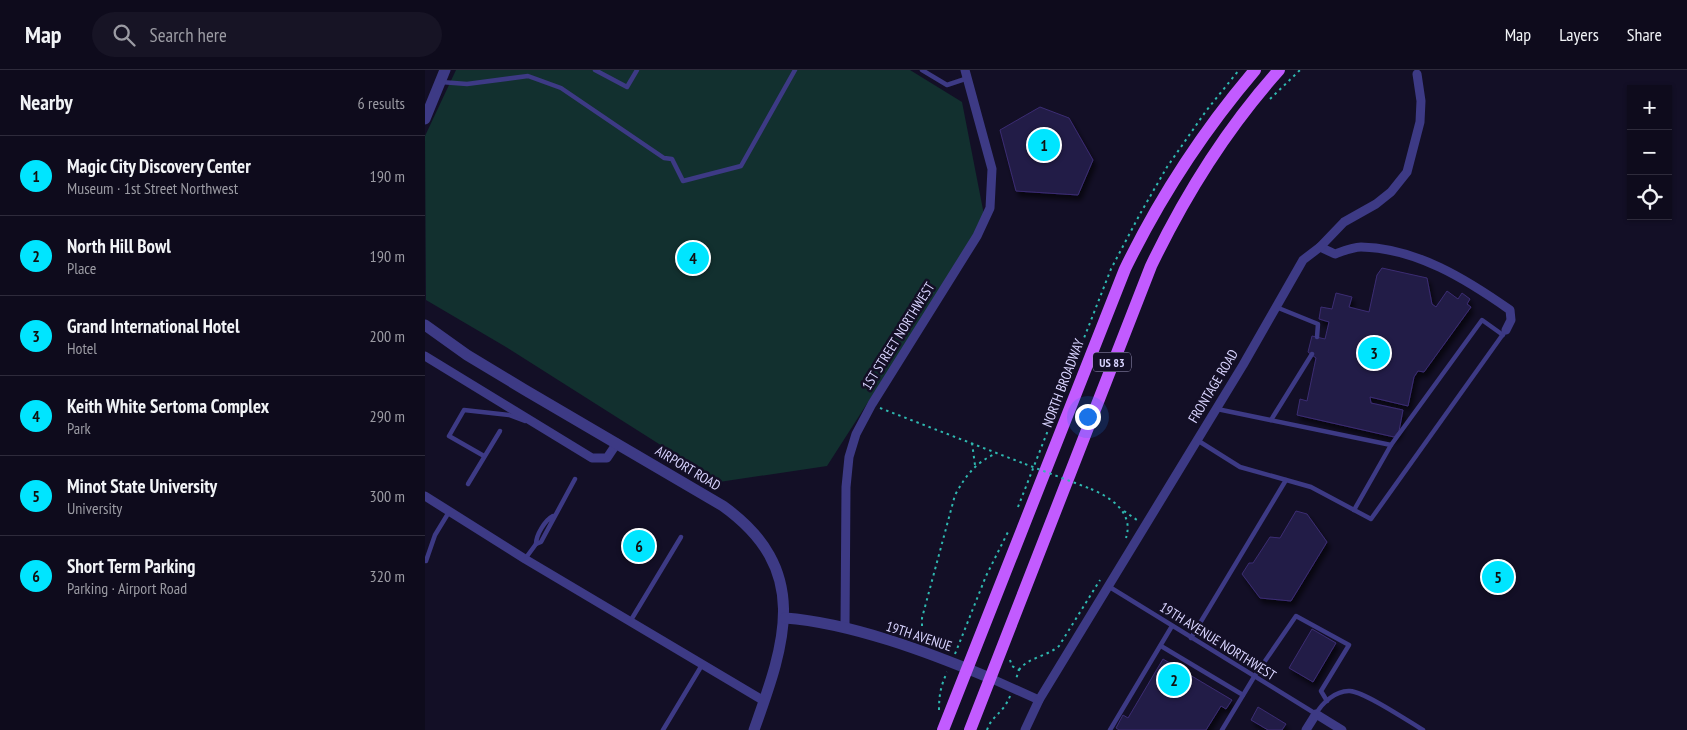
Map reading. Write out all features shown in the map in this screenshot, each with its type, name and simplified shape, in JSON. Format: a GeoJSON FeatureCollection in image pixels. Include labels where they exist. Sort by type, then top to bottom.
{"type":"FeatureCollection","features":[{"type":"Feature","properties":{"kind":"main road","name":"NORTH BROADWAY"},"geometry":{"type":"LineString","coordinates":[[943,730],[969,669],[1098,334],[1129,261],[1158,206],[1196,146],[1255,70]]}},
{"type":"Feature","properties":{"kind":"main road","name":"US 83"},"geometry":{"type":"LineString","coordinates":[[970,730],[1151,266],[1175,218],[1212,158],[1242,115],[1279,70]]}},
{"type":"Feature","properties":{"kind":"street"},"geometry":{"type":"LineString","coordinates":[[425,119],[445,70]]}},
{"type":"Feature","properties":{"kind":"street","name":"1ST STREET NORTHWEST"},"geometry":{"type":"LineString","coordinates":[[845,627],[845,527],[849,457],[856,434],[872,404],[977,236],[990,208],[992,169],[966,74]]}},
{"type":"Feature","properties":{"kind":"street","name":"FRONTAGE ROAD"},"geometry":{"type":"LineString","coordinates":[[1025,730],[1039,700],[1216,409],[1303,260],[1321,247],[1344,222],[1376,204],[1391,192],[1407,172],[1420,122],[1421,101],[1417,74]]}},
{"type":"Feature","properties":{"kind":"street"},"geometry":{"type":"LineString","coordinates":[[1321,247],[1335,254],[1359,247],[1412,256],[1433,263],[1510,310],[1511,320],[1504,332]]}},
{"type":"Feature","properties":{"kind":"street","name":"AIRPORT ROAD"},"geometry":{"type":"LineString","coordinates":[[425,325],[476,360],[723,506],[751,529],[771,559],[783,597],[785,618],[780,656],[754,730]]}},
{"type":"Feature","properties":{"kind":"street"},"geometry":{"type":"LineString","coordinates":[[425,356],[592,458],[607,458],[617,443]]}},
{"type":"Feature","properties":{"kind":"street"},"geometry":{"type":"LineString","coordinates":[[425,496],[525,560],[631,620],[764,701]]}},
{"type":"Feature","properties":{"kind":"street","name":"19TH AVENUE"},"geometry":{"type":"LineString","coordinates":[[785,618],[817,620],[845,627],[969,669],[1039,700]]}},
{"type":"Feature","properties":{"kind":"street"},"geometry":{"type":"LineString","coordinates":[[1306,730],[1316,714],[1342,730]]}},
{"type":"Feature","properties":{"kind":"lane"},"geometry":{"type":"LineString","coordinates":[[595,70],[627,87],[637,70]]}},
{"type":"Feature","properties":{"kind":"lane"},"geometry":{"type":"LineString","coordinates":[[440,82],[467,84],[528,76],[561,88],[664,158],[672,159],[683,181],[741,166],[795,70]]}},
{"type":"Feature","properties":{"kind":"lane"},"geometry":{"type":"LineString","coordinates":[[922,70],[947,85],[966,74]]}},
{"type":"Feature","properties":{"kind":"lane"},"geometry":{"type":"LineString","coordinates":[[1276,307],[1318,324],[1317,337]]}},
{"type":"Feature","properties":{"kind":"lane"},"geometry":{"type":"LineString","coordinates":[[1197,440],[1240,467],[1311,487],[1354,510],[1371,519],[1504,332],[1482,320],[1391,444],[1354,510]]}},
{"type":"Feature","properties":{"kind":"lane"},"geometry":{"type":"LineString","coordinates":[[1271,420],[1312,354]]}},
{"type":"Feature","properties":{"kind":"lane"},"geometry":{"type":"LineString","coordinates":[[1216,409],[1391,444]]}},
{"type":"Feature","properties":{"kind":"lane"},"geometry":{"type":"LineString","coordinates":[[484,456],[449,436],[464,410],[509,415],[549,431]]}},
{"type":"Feature","properties":{"kind":"lane"},"geometry":{"type":"LineString","coordinates":[[468,484],[500,431]]}},
{"type":"Feature","properties":{"kind":"lane"},"geometry":{"type":"LineString","coordinates":[[525,560],[536,544],[536,538],[549,518],[553,516],[575,479]]}},
{"type":"Feature","properties":{"kind":"lane"},"geometry":{"type":"LineString","coordinates":[[1191,638],[1286,480]]}},
{"type":"Feature","properties":{"kind":"lane"},"geometry":{"type":"LineString","coordinates":[[426,562],[435,535],[450,511]]}},
{"type":"Feature","properties":{"kind":"lane"},"geometry":{"type":"LineString","coordinates":[[631,620],[681,537]]}},
{"type":"Feature","properties":{"kind":"lane","name":"19TH AVENUE NORTHWEST"},"geometry":{"type":"LineString","coordinates":[[1108,586],[1316,714]]}},
{"type":"Feature","properties":{"kind":"lane"},"geometry":{"type":"LineString","coordinates":[[1222,730],[1254,677],[1296,616],[1349,645],[1321,691],[1327,701]]}},
{"type":"Feature","properties":{"kind":"lane"},"geometry":{"type":"LineString","coordinates":[[1110,730],[1172,626]]}},
{"type":"Feature","properties":{"kind":"lane"},"geometry":{"type":"LineString","coordinates":[[1161,646],[1243,695]]}},
{"type":"Feature","properties":{"kind":"lane"},"geometry":{"type":"LineString","coordinates":[[663,730],[703,664]]}},
{"type":"Feature","properties":{"kind":"lane"},"geometry":{"type":"LineString","coordinates":[[1316,714],[1320,707],[1334,695],[1350,690],[1366,696],[1423,730]]}},
{"type":"Feature","properties":{"kind":"path"},"geometry":{"type":"LineString","coordinates":[[1269,100],[1300,70]]}},
{"type":"Feature","properties":{"kind":"path"},"geometry":{"type":"LineString","coordinates":[[872,404],[1091,489],[1145,525]]}},
{"type":"Feature","properties":{"kind":"path"},"geometry":{"type":"LineString","coordinates":[[972,443],[975,465]]}},
{"type":"Feature","properties":{"kind":"path"},"geometry":{"type":"LineString","coordinates":[[924,645],[921,642],[922,618],[955,495],[963,480],[975,465],[997,453]]}},
{"type":"Feature","properties":{"kind":"path"},"geometry":{"type":"LineString","coordinates":[[1075,487],[1079,478]]}},
{"type":"Feature","properties":{"kind":"path"},"geometry":{"type":"LineString","coordinates":[[1122,545],[1130,526],[1125,511]]}},
{"type":"Feature","properties":{"kind":"path"},"geometry":{"type":"LineString","coordinates":[[987,730],[990,722],[1005,709],[1019,670],[1023,665],[1050,654],[1059,646],[1101,579]]}},
{"type":"Feature","properties":{"kind":"path"},"geometry":{"type":"LineString","coordinates":[[951,650],[957,649]]}},
{"type":"Feature","properties":{"kind":"path"},"geometry":{"type":"LineString","coordinates":[[1009,660],[1012,666],[1019,670]]}},
{"type":"Feature","properties":{"kind":"green space"},"geometry":{"type":"Polygon","coordinates":[[[456,70],[910,70],[962,102],[985,220],[827,466],[719,482],[506,347],[426,300],[425,136],[456,70]]]}},
{"type":"Feature","properties":{"kind":"building"},"geometry":{"type":"Polygon","coordinates":[[[1040,107],[1069,118],[1093,160],[1078,195],[1016,191],[1000,130],[1040,107]]]}},
{"type":"Feature","properties":{"kind":"building"},"geometry":{"type":"Polygon","coordinates":[[[1382,268],[1427,278],[1432,304],[1436,307],[1447,291],[1458,299],[1462,293],[1470,299],[1467,304],[1471,307],[1424,372],[1418,371],[1414,377],[1408,406],[1370,397],[1371,403],[1403,410],[1399,431],[1394,437],[1297,415],[1300,399],[1307,401],[1316,358],[1308,352],[1312,336],[1325,339],[1329,322],[1319,319],[1321,307],[1332,309],[1336,293],[1352,297],[1349,307],[1369,312],[1377,275],[1382,268]]]}},
{"type":"Feature","properties":{"kind":"building"},"geometry":{"type":"Polygon","coordinates":[[[1296,511],[1307,514],[1327,542],[1291,601],[1260,598],[1242,574],[1249,563],[1253,563],[1270,537],[1280,538],[1296,511]]]}},
{"type":"Feature","properties":{"kind":"building"},"geometry":{"type":"Polygon","coordinates":[[[1312,629],[1336,643],[1313,682],[1289,668],[1312,629]]]}},
{"type":"Feature","properties":{"kind":"building"},"geometry":{"type":"Polygon","coordinates":[[[1163,659],[1232,700],[1226,709],[1221,706],[1206,730],[1119,730],[1116,728],[1123,715],[1128,718],[1163,659]]]}},
{"type":"Feature","properties":{"kind":"building"},"geometry":{"type":"Polygon","coordinates":[[[1258,707],[1286,724],[1282,730],[1268,730],[1251,720],[1258,707]]]}},
{"type":"Feature","properties":{"kind":"place","name":"Magic City Discovery Center"},"geometry":{"type":"Point","coordinates":[1044,145]}},
{"type":"Feature","properties":{"kind":"place","name":"Keith White Sertoma Complex"},"geometry":{"type":"Point","coordinates":[693,258]}},
{"type":"Feature","properties":{"kind":"place","name":"Grand International Hotel"},"geometry":{"type":"Point","coordinates":[1374,353]}},
{"type":"Feature","properties":{"kind":"place","name":"Short Term Parking"},"geometry":{"type":"Point","coordinates":[639,546]}},
{"type":"Feature","properties":{"kind":"place","name":"Minot State University"},"geometry":{"type":"Point","coordinates":[1498,577]}},
{"type":"Feature","properties":{"kind":"place","name":"North Hill Bowl"},"geometry":{"type":"Point","coordinates":[1174,680]}}]}
